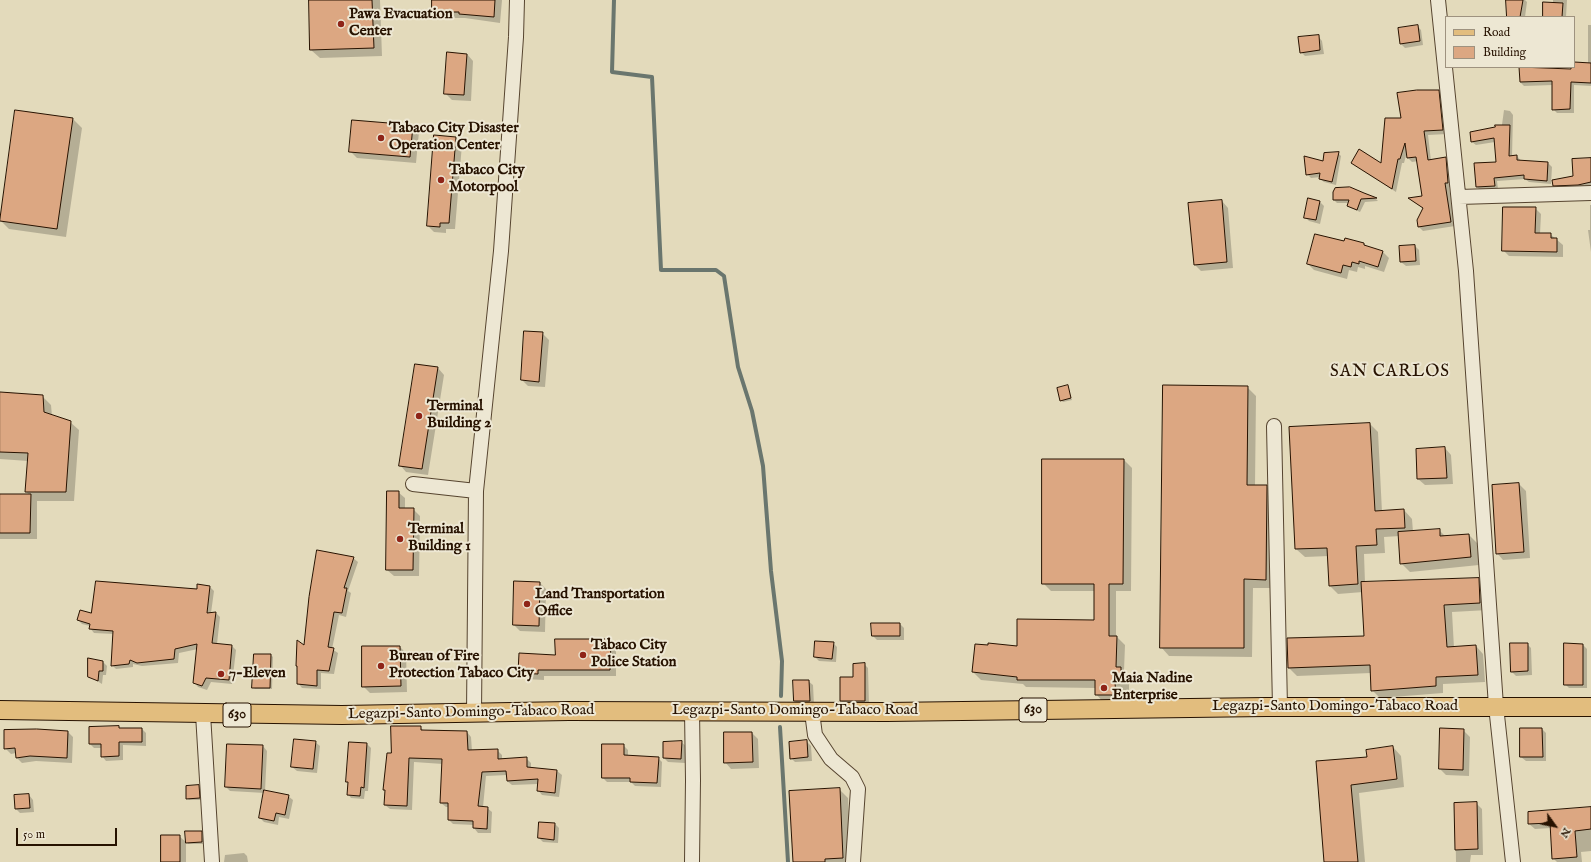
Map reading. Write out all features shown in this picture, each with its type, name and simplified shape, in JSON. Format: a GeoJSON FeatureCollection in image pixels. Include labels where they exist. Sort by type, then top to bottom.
{"type":"FeatureCollection","features":[{"type":"Feature","properties":{"kind":"main road","name":"Legazpi-Santo Domingo-Tabaco Road"},"geometry":{"type":"LineString","coordinates":[[0,710],[342,715],[1280,707],[1591,707]]}},
{"type":"Feature","properties":{"kind":"street"},"geometry":{"type":"LineString","coordinates":[[474,713],[476,491],[501,251],[516,37],[517,0]]}},
{"type":"Feature","properties":{"kind":"street"},"geometry":{"type":"LineString","coordinates":[[1438,0],[1445,66]]}},
{"type":"Feature","properties":{"kind":"street"},"geometry":{"type":"LineString","coordinates":[[1445,68],[1459,197],[1475,387],[1496,706],[1513,862]]}},
{"type":"Feature","properties":{"kind":"street"},"geometry":{"type":"LineString","coordinates":[[1459,197],[1591,192]]}},
{"type":"Feature","properties":{"kind":"street"},"geometry":{"type":"LineString","coordinates":[[1274,426],[1280,707]]}},
{"type":"Feature","properties":{"kind":"street"},"geometry":{"type":"LineString","coordinates":[[413,484],[476,491]]}},
{"type":"Feature","properties":{"kind":"street"},"geometry":{"type":"LineString","coordinates":[[692,711],[692,862]]}},
{"type":"Feature","properties":{"kind":"street"},"geometry":{"type":"LineString","coordinates":[[812,712],[815,735],[831,759],[852,777],[858,789],[854,862]]}},
{"type":"Feature","properties":{"kind":"street"},"geometry":{"type":"LineString","coordinates":[[203,714],[212,862]]}},
{"type":"Feature","properties":{"kind":"building","name":"Pawa Evacuation Center"},"geometry":{"type":"Polygon","coordinates":[[[309,0],[372,0],[374,48],[310,50],[309,0]]]}},
{"type":"Feature","properties":{"kind":"building"},"geometry":{"type":"Polygon","coordinates":[[[432,0],[495,0],[494,17],[459,14],[459,12],[432,12],[432,0]]]}},
{"type":"Feature","properties":{"kind":"building"},"geometry":{"type":"Polygon","coordinates":[[[1506,0],[1523,0],[1520,16],[1507,16],[1506,0]]]}},
{"type":"Feature","properties":{"kind":"building"},"geometry":{"type":"Polygon","coordinates":[[[1543,2],[1563,3],[1562,16],[1543,16],[1543,2]]]}},
{"type":"Feature","properties":{"kind":"building"},"geometry":{"type":"Polygon","coordinates":[[[1418,25],[1420,41],[1400,44],[1398,28],[1418,25]]]}},
{"type":"Feature","properties":{"kind":"building"},"geometry":{"type":"Polygon","coordinates":[[[1319,35],[1320,50],[1300,53],[1298,37],[1319,35]]]}},
{"type":"Feature","properties":{"kind":"building"},"geometry":{"type":"Polygon","coordinates":[[[447,52],[467,54],[464,95],[444,94],[447,52]]]}},
{"type":"Feature","properties":{"kind":"building"},"geometry":{"type":"Polygon","coordinates":[[[1575,62],[1591,63],[1591,83],[1571,82],[1570,109],[1552,110],[1552,81],[1520,82],[1519,68],[1575,68],[1575,62]]]}},
{"type":"Feature","properties":{"kind":"building"},"geometry":{"type":"Polygon","coordinates":[[[1417,90],[1439,90],[1443,130],[1424,131],[1428,160],[1446,157],[1448,183],[1445,183],[1451,222],[1418,227],[1417,220],[1423,208],[1408,198],[1422,196],[1416,157],[1407,158],[1405,143],[1400,159],[1398,159],[1392,189],[1351,163],[1359,149],[1381,163],[1385,118],[1401,118],[1397,93],[1417,90]]]}},
{"type":"Feature","properties":{"kind":"building"},"geometry":{"type":"Polygon","coordinates":[[[15,110],[73,118],[57,229],[0,221],[15,110]]]}},
{"type":"Feature","properties":{"kind":"building","name":"Tabaco City Disaster Operation Center"},"geometry":{"type":"Polygon","coordinates":[[[352,120],[413,125],[410,157],[349,152],[352,120]]]}},
{"type":"Feature","properties":{"kind":"building"},"geometry":{"type":"Polygon","coordinates":[[[1495,125],[1510,125],[1509,156],[1517,155],[1517,160],[1548,162],[1547,181],[1524,179],[1524,175],[1494,178],[1495,186],[1476,187],[1474,163],[1496,162],[1494,138],[1471,142],[1470,132],[1495,127],[1495,125]]]}},
{"type":"Feature","properties":{"kind":"building","name":"Tabaco City Motorpool"},"geometry":{"type":"Polygon","coordinates":[[[434,135],[456,137],[449,223],[440,223],[440,227],[427,226],[434,135]]]}},
{"type":"Feature","properties":{"kind":"building"},"geometry":{"type":"Polygon","coordinates":[[[1339,152],[1332,182],[1319,179],[1320,173],[1306,175],[1304,156],[1323,161],[1324,153],[1339,152]]]}},
{"type":"Feature","properties":{"kind":"building"},"geometry":{"type":"Polygon","coordinates":[[[1591,158],[1591,182],[1578,185],[1553,186],[1552,180],[1573,176],[1572,159],[1591,158]]]}},
{"type":"Feature","properties":{"kind":"building"},"geometry":{"type":"Polygon","coordinates":[[[1350,187],[1377,198],[1361,199],[1357,210],[1347,206],[1349,200],[1333,200],[1333,192],[1335,188],[1350,187]]]}},
{"type":"Feature","properties":{"kind":"building"},"geometry":{"type":"Polygon","coordinates":[[[1308,198],[1320,201],[1316,220],[1304,218],[1308,198]]]}},
{"type":"Feature","properties":{"kind":"building"},"geometry":{"type":"Polygon","coordinates":[[[1222,200],[1227,262],[1194,265],[1188,203],[1222,200]]]}},
{"type":"Feature","properties":{"kind":"building"},"geometry":{"type":"Polygon","coordinates":[[[1503,207],[1536,207],[1535,233],[1551,233],[1551,238],[1557,238],[1557,252],[1502,251],[1503,207]]]}},
{"type":"Feature","properties":{"kind":"building"},"geometry":{"type":"Polygon","coordinates":[[[1315,234],[1344,241],[1345,238],[1364,243],[1364,245],[1383,251],[1378,267],[1359,261],[1359,264],[1352,262],[1351,267],[1343,265],[1341,273],[1307,264],[1315,234]]]}},
{"type":"Feature","properties":{"kind":"building"},"geometry":{"type":"Polygon","coordinates":[[[1415,245],[1416,261],[1400,262],[1399,246],[1415,245]]]}},
{"type":"Feature","properties":{"kind":"building"},"geometry":{"type":"Polygon","coordinates":[[[524,331],[543,332],[539,382],[521,380],[524,331]]]}},
{"type":"Feature","properties":{"kind":"building","name":"Terminal Building 2"},"geometry":{"type":"Polygon","coordinates":[[[415,364],[438,367],[422,469],[399,466],[415,364]]]}},
{"type":"Feature","properties":{"kind":"building"},"geometry":{"type":"Polygon","coordinates":[[[1068,385],[1071,398],[1060,401],[1057,388],[1068,385]]]}},
{"type":"Feature","properties":{"kind":"building"},"geometry":{"type":"Polygon","coordinates":[[[1163,385],[1248,386],[1247,485],[1267,485],[1266,580],[1244,579],[1244,648],[1160,648],[1163,385]]]}},
{"type":"Feature","properties":{"kind":"building"},"geometry":{"type":"Polygon","coordinates":[[[0,392],[43,395],[44,412],[71,421],[66,492],[25,492],[28,453],[0,452],[0,392]]]}},
{"type":"Feature","properties":{"kind":"building"},"geometry":{"type":"Polygon","coordinates":[[[1370,423],[1375,511],[1404,509],[1405,528],[1376,529],[1377,545],[1356,546],[1358,584],[1329,586],[1327,548],[1295,549],[1289,427],[1370,423]]]}},
{"type":"Feature","properties":{"kind":"building"},"geometry":{"type":"Polygon","coordinates":[[[1445,447],[1447,478],[1417,479],[1416,449],[1445,447]]]}},
{"type":"Feature","properties":{"kind":"building"},"geometry":{"type":"Polygon","coordinates":[[[1042,459],[1124,459],[1123,584],[1109,584],[1109,636],[1117,636],[1116,667],[1121,667],[1121,683],[1115,683],[1116,695],[1095,695],[1095,680],[1017,680],[1017,677],[972,672],[975,644],[988,645],[988,643],[1017,646],[1017,619],[1094,620],[1094,584],[1042,584],[1042,459]]]}},
{"type":"Feature","properties":{"kind":"building"},"geometry":{"type":"Polygon","coordinates":[[[1519,483],[1524,552],[1496,554],[1492,485],[1519,483]]]}},
{"type":"Feature","properties":{"kind":"building","name":"Terminal Building 1"},"geometry":{"type":"Polygon","coordinates":[[[387,491],[399,491],[399,508],[414,508],[413,570],[386,570],[387,491]]]}},
{"type":"Feature","properties":{"kind":"building"},"geometry":{"type":"Polygon","coordinates":[[[0,494],[31,494],[30,533],[0,533],[0,494]]]}},
{"type":"Feature","properties":{"kind":"building"},"geometry":{"type":"Polygon","coordinates":[[[1440,529],[1440,536],[1469,534],[1471,557],[1400,564],[1398,532],[1440,529]]]}},
{"type":"Feature","properties":{"kind":"building"},"geometry":{"type":"Polygon","coordinates":[[[317,550],[354,557],[344,588],[347,588],[342,613],[334,612],[328,647],[334,648],[329,671],[317,670],[317,686],[297,684],[296,666],[297,640],[304,645],[309,597],[317,550]]]}},
{"type":"Feature","properties":{"kind":"building"},"geometry":{"type":"Polygon","coordinates":[[[1479,578],[1480,603],[1444,605],[1447,647],[1476,645],[1478,675],[1436,677],[1436,686],[1371,691],[1370,665],[1288,668],[1287,638],[1364,636],[1361,582],[1479,578]]]}},
{"type":"Feature","properties":{"kind":"building"},"geometry":{"type":"Polygon","coordinates":[[[96,581],[197,589],[197,584],[210,586],[207,613],[216,612],[212,643],[232,645],[229,680],[206,678],[202,686],[193,683],[197,644],[175,649],[174,659],[137,663],[130,660],[129,664],[111,666],[113,631],[89,629],[90,624],[77,620],[80,610],[91,613],[96,581]]]}},
{"type":"Feature","properties":{"kind":"building","name":"Land Transportation Office"},"geometry":{"type":"Polygon","coordinates":[[[514,581],[540,582],[539,626],[513,625],[514,581]]]}},
{"type":"Feature","properties":{"kind":"building"},"geometry":{"type":"Polygon","coordinates":[[[871,623],[900,623],[900,636],[872,636],[871,623]]]}},
{"type":"Feature","properties":{"kind":"building","name":"Tabaco City Police Station"},"geometry":{"type":"Polygon","coordinates":[[[555,639],[611,639],[610,670],[538,670],[538,674],[518,673],[519,653],[555,655],[555,639]]]}},
{"type":"Feature","properties":{"kind":"building"},"geometry":{"type":"Polygon","coordinates":[[[815,641],[834,642],[832,659],[814,657],[815,641]]]}},
{"type":"Feature","properties":{"kind":"building"},"geometry":{"type":"Polygon","coordinates":[[[1510,643],[1528,643],[1528,671],[1511,672],[1510,643]]]}},
{"type":"Feature","properties":{"kind":"building"},"geometry":{"type":"Polygon","coordinates":[[[1564,643],[1583,644],[1583,685],[1564,685],[1564,643]]]}},
{"type":"Feature","properties":{"kind":"building","name":"Bureau of Fire Protection Tabaco City"},"geometry":{"type":"Polygon","coordinates":[[[362,646],[400,646],[401,686],[362,687],[362,646]]]}},
{"type":"Feature","properties":{"kind":"building"},"geometry":{"type":"Polygon","coordinates":[[[254,654],[271,654],[270,688],[252,688],[254,654]]]}},
{"type":"Feature","properties":{"kind":"building"},"geometry":{"type":"Polygon","coordinates":[[[88,658],[103,661],[103,671],[99,671],[98,681],[88,677],[88,658]]]}},
{"type":"Feature","properties":{"kind":"building"},"geometry":{"type":"Polygon","coordinates":[[[865,663],[865,701],[840,701],[840,677],[853,677],[853,664],[865,663]]]}},
{"type":"Feature","properties":{"kind":"building"},"geometry":{"type":"Polygon","coordinates":[[[793,680],[809,680],[810,701],[794,701],[793,680]]]}},
{"type":"Feature","properties":{"kind":"building"},"geometry":{"type":"Polygon","coordinates":[[[119,726],[119,728],[142,728],[142,742],[119,742],[119,756],[101,757],[101,744],[89,744],[89,727],[119,726]]]}},
{"type":"Feature","properties":{"kind":"building"},"geometry":{"type":"Polygon","coordinates":[[[391,726],[421,726],[421,730],[467,731],[468,750],[498,749],[498,759],[527,757],[527,767],[557,770],[555,793],[537,791],[538,779],[507,781],[506,771],[482,772],[478,806],[488,807],[487,829],[473,828],[473,821],[448,820],[448,803],[440,803],[442,759],[409,758],[407,806],[384,805],[385,790],[383,790],[387,753],[391,753],[391,726]]]}},
{"type":"Feature","properties":{"kind":"building"},"geometry":{"type":"Polygon","coordinates":[[[1440,728],[1464,729],[1463,770],[1439,769],[1440,728]]]}},
{"type":"Feature","properties":{"kind":"building"},"geometry":{"type":"Polygon","coordinates":[[[1520,728],[1542,728],[1543,757],[1520,757],[1520,728]]]}},
{"type":"Feature","properties":{"kind":"building"},"geometry":{"type":"Polygon","coordinates":[[[37,729],[68,731],[67,758],[30,756],[16,758],[15,748],[4,749],[4,730],[37,729]]]}},
{"type":"Feature","properties":{"kind":"building"},"geometry":{"type":"Polygon","coordinates":[[[724,732],[752,732],[753,762],[724,763],[724,732]]]}},
{"type":"Feature","properties":{"kind":"building"},"geometry":{"type":"Polygon","coordinates":[[[294,739],[316,741],[313,769],[291,767],[294,739]]]}},
{"type":"Feature","properties":{"kind":"building"},"geometry":{"type":"Polygon","coordinates":[[[807,740],[808,757],[790,759],[789,742],[807,740]]]}},
{"type":"Feature","properties":{"kind":"building"},"geometry":{"type":"Polygon","coordinates":[[[682,741],[681,759],[663,758],[663,742],[682,741]]]}},
{"type":"Feature","properties":{"kind":"building"},"geometry":{"type":"Polygon","coordinates":[[[349,742],[367,743],[364,788],[361,787],[360,796],[347,795],[348,782],[346,782],[349,742]]]}},
{"type":"Feature","properties":{"kind":"building"},"geometry":{"type":"Polygon","coordinates":[[[227,744],[263,745],[261,789],[225,787],[227,744]]]}},
{"type":"Feature","properties":{"kind":"building"},"geometry":{"type":"Polygon","coordinates":[[[602,744],[624,744],[624,755],[659,757],[657,783],[630,782],[630,778],[602,778],[602,744]]]}},
{"type":"Feature","properties":{"kind":"building"},"geometry":{"type":"Polygon","coordinates":[[[1393,746],[1397,779],[1351,785],[1358,862],[1324,862],[1316,761],[1367,757],[1366,750],[1393,746]]]}},
{"type":"Feature","properties":{"kind":"building"},"geometry":{"type":"Polygon","coordinates":[[[199,785],[200,798],[186,799],[186,786],[199,785]]]}},
{"type":"Feature","properties":{"kind":"building"},"geometry":{"type":"Polygon","coordinates":[[[840,788],[843,858],[825,859],[825,862],[793,862],[789,791],[840,788]]]}},
{"type":"Feature","properties":{"kind":"building"},"geometry":{"type":"Polygon","coordinates":[[[264,790],[289,795],[285,815],[276,813],[274,821],[259,818],[264,790]]]}},
{"type":"Feature","properties":{"kind":"building"},"geometry":{"type":"Polygon","coordinates":[[[29,794],[30,808],[15,809],[14,795],[29,794]]]}},
{"type":"Feature","properties":{"kind":"building"},"geometry":{"type":"Polygon","coordinates":[[[1477,802],[1478,849],[1455,850],[1454,803],[1477,802]]]}},
{"type":"Feature","properties":{"kind":"building"},"geometry":{"type":"Polygon","coordinates":[[[1591,807],[1591,829],[1575,831],[1577,857],[1552,859],[1550,823],[1528,824],[1528,812],[1591,807]]]}},
{"type":"Feature","properties":{"kind":"building"},"geometry":{"type":"Polygon","coordinates":[[[539,822],[555,823],[554,840],[538,838],[539,822]]]}},
{"type":"Feature","properties":{"kind":"building"},"geometry":{"type":"Polygon","coordinates":[[[185,831],[202,831],[202,842],[186,843],[185,831]]]}},
{"type":"Feature","properties":{"kind":"building"},"geometry":{"type":"Polygon","coordinates":[[[161,835],[180,835],[180,862],[161,862],[161,835]]]}},
{"type":"Feature","properties":{"kind":"waterway"},"geometry":{"type":"LineString","coordinates":[[614,0],[612,72],[652,77],[661,270],[716,270],[724,276],[738,367],[752,411],[763,466],[771,571],[782,661],[781,696]]}},
{"type":"Feature","properties":{"kind":"waterway"},"geometry":{"type":"LineString","coordinates":[[780,727],[788,862]]}},
{"type":"Feature","properties":{"kind":"place","name":"Pawa Evacuation Center"},"geometry":{"type":"Point","coordinates":[341,24]}},
{"type":"Feature","properties":{"kind":"place","name":"Tabaco City Disaster Operation Center"},"geometry":{"type":"Point","coordinates":[381,138]}},
{"type":"Feature","properties":{"kind":"place","name":"Tabaco City Motorpool"},"geometry":{"type":"Point","coordinates":[441,180]}},
{"type":"Feature","properties":{"kind":"place","name":"Terminal Building 2"},"geometry":{"type":"Point","coordinates":[419,416]}},
{"type":"Feature","properties":{"kind":"place","name":"Terminal Building 1"},"geometry":{"type":"Point","coordinates":[400,539]}},
{"type":"Feature","properties":{"kind":"place","name":"Land Transportation Office"},"geometry":{"type":"Point","coordinates":[527,604]}},
{"type":"Feature","properties":{"kind":"place","name":"Tabaco City Police Station"},"geometry":{"type":"Point","coordinates":[583,655]}},
{"type":"Feature","properties":{"kind":"place","name":"Bureau of Fire Protection Tabaco City"},"geometry":{"type":"Point","coordinates":[381,666]}},
{"type":"Feature","properties":{"kind":"place","name":"7-Eleven"},"geometry":{"type":"Point","coordinates":[221,674]}},
{"type":"Feature","properties":{"kind":"place","name":"Maia Nadine Enterprise"},"geometry":{"type":"Point","coordinates":[1104,688]}},
{"type":"Feature","properties":{"kind":"district","name":"SAN CARLOS"},"geometry":{"type":"Point","coordinates":[1390,373]}}]}
